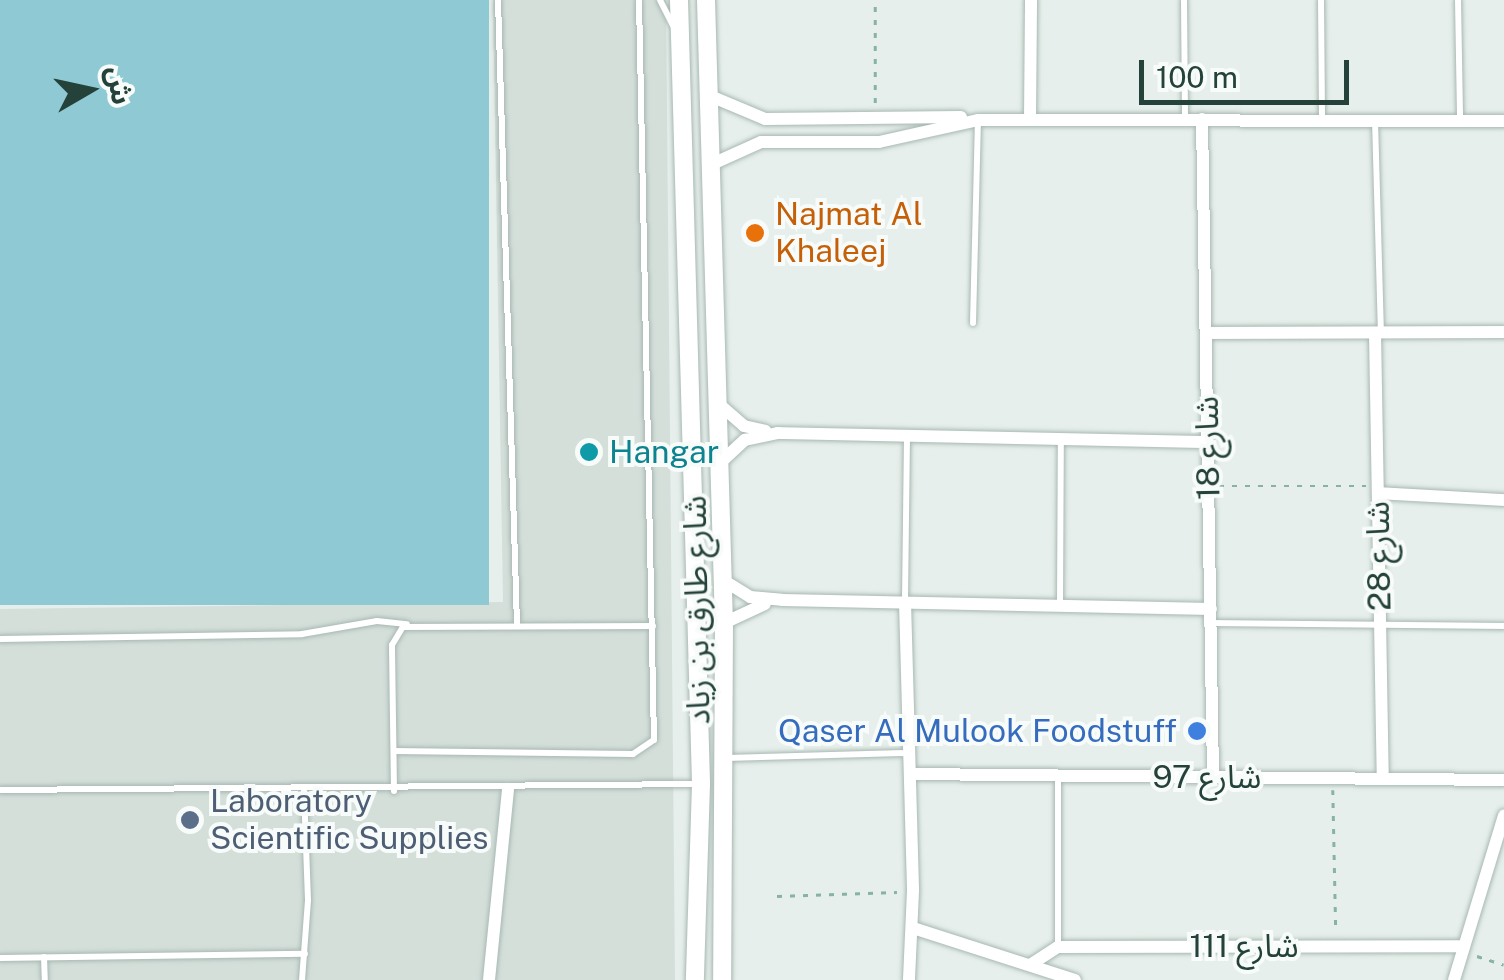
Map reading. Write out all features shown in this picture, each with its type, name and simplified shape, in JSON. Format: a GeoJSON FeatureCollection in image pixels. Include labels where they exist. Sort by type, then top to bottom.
{"type":"FeatureCollection","features":[{"type":"Feature","properties":{"kind":"main road","name":"شارع طارق بن زياد"},"geometry":{"type":"LineString","coordinates":[[680,0],[701,784],[694,980]]}},
{"type":"Feature","properties":{"kind":"main road","name":"شارع طارق بن زياد"},"geometry":{"type":"LineString","coordinates":[[706,0],[724,623],[722,980]]}},
{"type":"Feature","properties":{"kind":"main road"},"geometry":{"type":"LineString","coordinates":[[697,580],[723,580]]}},
{"type":"Feature","properties":{"kind":"street"},"geometry":{"type":"LineString","coordinates":[[1030,119],[1031,0]]}},
{"type":"Feature","properties":{"kind":"street"},"geometry":{"type":"LineString","coordinates":[[708,95],[765,119],[1504,121]]}},
{"type":"Feature","properties":{"kind":"street","name":"شارع 18"},"geometry":{"type":"LineString","coordinates":[[1202,119],[1213,778]]}},
{"type":"Feature","properties":{"kind":"street"},"geometry":{"type":"LineString","coordinates":[[710,165],[761,142],[863,144],[978,120]]}},
{"type":"Feature","properties":{"kind":"street"},"geometry":{"type":"LineString","coordinates":[[1206,333],[1504,332]]}},
{"type":"Feature","properties":{"kind":"street","name":"شارع 28"},"geometry":{"type":"LineString","coordinates":[[1378,333],[1383,778]]}},
{"type":"Feature","properties":{"kind":"street"},"geometry":{"type":"LineString","coordinates":[[720,404],[744,426],[778,433]]}},
{"type":"Feature","properties":{"kind":"street"},"geometry":{"type":"LineString","coordinates":[[721,462],[745,440],[778,433],[907,432],[1208,442]]}},
{"type":"Feature","properties":{"kind":"street"},"geometry":{"type":"LineString","coordinates":[[1378,489],[1504,500]]}},
{"type":"Feature","properties":{"kind":"street"},"geometry":{"type":"LineString","coordinates":[[723,580],[750,597],[782,600],[1060,604],[1211,616]]}},
{"type":"Feature","properties":{"kind":"street"},"geometry":{"type":"LineString","coordinates":[[724,623],[748,608],[782,600]]}},
{"type":"Feature","properties":{"kind":"street"},"geometry":{"type":"LineString","coordinates":[[905,602],[914,891],[909,980]]}},
{"type":"Feature","properties":{"kind":"street","name":"شارع 97"},"geometry":{"type":"LineString","coordinates":[[910,774],[1504,780]]}},
{"type":"Feature","properties":{"kind":"street"},"geometry":{"type":"LineString","coordinates":[[489,980],[508,789]]}},
{"type":"Feature","properties":{"kind":"street"},"geometry":{"type":"LineString","coordinates":[[1454,980],[1504,815]]}},
{"type":"Feature","properties":{"kind":"street"},"geometry":{"type":"LineString","coordinates":[[914,928],[1074,980]]}},
{"type":"Feature","properties":{"kind":"street"},"geometry":{"type":"LineString","coordinates":[[1030,965],[1058,947]]}},
{"type":"Feature","properties":{"kind":"street","name":"شارع 111"},"geometry":{"type":"LineString","coordinates":[[1058,947],[1463,949]]}},
{"type":"Feature","properties":{"kind":"lane"},"geometry":{"type":"LineString","coordinates":[[498,0],[518,624]]}},
{"type":"Feature","properties":{"kind":"lane"},"geometry":{"type":"LineString","coordinates":[[394,751],[642,753],[654,740],[639,0]]}},
{"type":"Feature","properties":{"kind":"lane"},"geometry":{"type":"LineString","coordinates":[[660,0],[680,33]]}},
{"type":"Feature","properties":{"kind":"lane"},"geometry":{"type":"LineString","coordinates":[[1184,0],[1186,119]]}},
{"type":"Feature","properties":{"kind":"lane"},"geometry":{"type":"LineString","coordinates":[[1320,0],[1322,120]]}},
{"type":"Feature","properties":{"kind":"lane"},"geometry":{"type":"LineString","coordinates":[[1458,0],[1460,120]]}},
{"type":"Feature","properties":{"kind":"lane"},"geometry":{"type":"LineString","coordinates":[[973,323],[978,120]]}},
{"type":"Feature","properties":{"kind":"lane"},"geometry":{"type":"LineString","coordinates":[[1376,120],[1378,333]]}},
{"type":"Feature","properties":{"kind":"lane"},"geometry":{"type":"LineString","coordinates":[[905,602],[907,432]]}},
{"type":"Feature","properties":{"kind":"lane"},"geometry":{"type":"LineString","coordinates":[[1060,604],[1061,436]]}},
{"type":"Feature","properties":{"kind":"lane"},"geometry":{"type":"LineString","coordinates":[[1211,616],[1504,626]]}},
{"type":"Feature","properties":{"kind":"lane"},"geometry":{"type":"LineString","coordinates":[[0,639],[302,634],[377,621],[653,626]]}},
{"type":"Feature","properties":{"kind":"lane"},"geometry":{"type":"LineString","coordinates":[[394,791],[392,645],[410,624]]}},
{"type":"Feature","properties":{"kind":"lane"},"geometry":{"type":"LineString","coordinates":[[726,758],[910,753]]}},
{"type":"Feature","properties":{"kind":"lane"},"geometry":{"type":"LineString","coordinates":[[1058,776],[1058,947]]}},
{"type":"Feature","properties":{"kind":"lane"},"geometry":{"type":"LineString","coordinates":[[0,790],[394,791],[701,784]]}},
{"type":"Feature","properties":{"kind":"lane"},"geometry":{"type":"LineString","coordinates":[[302,980],[304,791]]}},
{"type":"Feature","properties":{"kind":"lane"},"geometry":{"type":"LineString","coordinates":[[0,958],[305,954]]}},
{"type":"Feature","properties":{"kind":"lane"},"geometry":{"type":"LineString","coordinates":[[44,957],[45,980]]}},
{"type":"Feature","properties":{"kind":"path"},"geometry":{"type":"LineString","coordinates":[[875,0],[875,119]]}},
{"type":"Feature","properties":{"kind":"path"},"geometry":{"type":"LineString","coordinates":[[1208,486],[1378,489]]}},
{"type":"Feature","properties":{"kind":"path"},"geometry":{"type":"LineString","coordinates":[[1333,778],[1336,946]]}},
{"type":"Feature","properties":{"kind":"path"},"geometry":{"type":"LineString","coordinates":[[777,896],[914,891]]}},
{"type":"Feature","properties":{"kind":"path"},"geometry":{"type":"LineString","coordinates":[[1463,949],[1504,965]]}},
{"type":"Feature","properties":{"kind":"shaded area"},"geometry":{"type":"Polygon","coordinates":[[[493,0],[666,0],[675,980],[0,980],[0,609],[503,602],[493,0]]]}},
{"type":"Feature","properties":{"kind":"water"},"geometry":{"type":"Polygon","coordinates":[[[0,0],[489,0],[489,605],[0,605],[0,0]]]}},
{"type":"Feature","properties":{"kind":"place","name":"Najmat Al Khaleej"},"geometry":{"type":"Point","coordinates":[755,233]}},
{"type":"Feature","properties":{"kind":"place","name":"Hangar"},"geometry":{"type":"Point","coordinates":[589,452]}},
{"type":"Feature","properties":{"kind":"place","name":"Qaser Al Mulook Foodstuff"},"geometry":{"type":"Point","coordinates":[1197,731]}},
{"type":"Feature","properties":{"kind":"place","name":"Laboratory Scientific Supplies"},"geometry":{"type":"Point","coordinates":[190,820]}}]}
